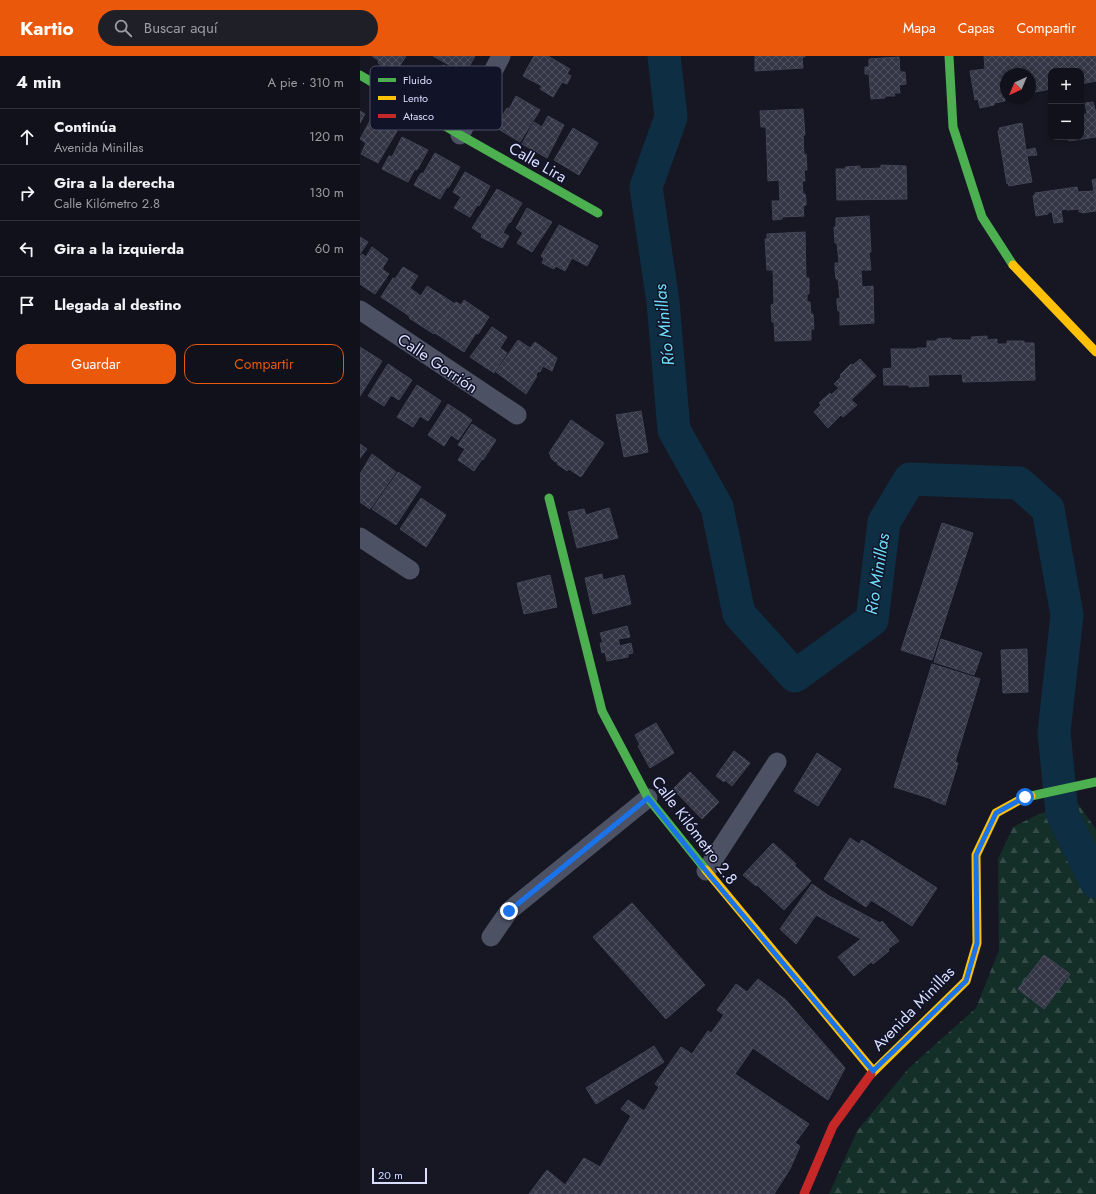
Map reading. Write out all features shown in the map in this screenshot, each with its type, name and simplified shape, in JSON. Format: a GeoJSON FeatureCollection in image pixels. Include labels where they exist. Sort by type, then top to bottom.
{"type":"FeatureCollection","features":[{"type":"Feature","properties":{"kind":"street"},"geometry":{"type":"LineString","coordinates":[[495,66],[500,56]]}},
{"type":"Feature","properties":{"kind":"street"},"geometry":{"type":"LineString","coordinates":[[949,56],[953,127],[982,217],[1016,270],[1096,352]]}},
{"type":"Feature","properties":{"kind":"street","name":"Calle Lira"},"geometry":{"type":"LineString","coordinates":[[360,75],[370,81]]}},
{"type":"Feature","properties":{"kind":"street","name":"Calle Lira"},"geometry":{"type":"LineString","coordinates":[[452,130],[598,213]]}},
{"type":"Feature","properties":{"kind":"street"},"geometry":{"type":"LineString","coordinates":[[460,135],[463,130]]}},
{"type":"Feature","properties":{"kind":"street","name":"Calle Gorrión"},"geometry":{"type":"LineString","coordinates":[[360,310],[517,415]]}},
{"type":"Feature","properties":{"kind":"street","name":"Calle Kilómetro 2.8"},"geometry":{"type":"LineString","coordinates":[[549,498],[602,711],[648,798],[706,871],[873,1071]]}},
{"type":"Feature","properties":{"kind":"street"},"geometry":{"type":"LineString","coordinates":[[361,538],[410,570]]}},
{"type":"Feature","properties":{"kind":"street"},"geometry":{"type":"LineString","coordinates":[[706,871],[777,762]]}},
{"type":"Feature","properties":{"kind":"street","name":"Avenida Minillas"},"geometry":{"type":"LineString","coordinates":[[804,1194],[833,1126],[873,1071],[966,981],[977,943],[976,855],[996,813],[1025,797],[1096,782]]}},
{"type":"Feature","properties":{"kind":"street"},"geometry":{"type":"LineString","coordinates":[[491,937],[509,911],[648,798]]}},
{"type":"Feature","properties":{"kind":"green space"},"geometry":{"type":"Polygon","coordinates":[[[1078,804],[1096,829],[1096,1194],[829,1194],[857,1131],[908,1069],[976,1008],[999,950],[998,859],[1013,827],[1039,814],[1078,804]]]}},
{"type":"Feature","properties":{"kind":"building"},"geometry":{"type":"Polygon","coordinates":[[[372,56],[406,56],[400,66],[390,66],[386,64],[382,66],[378,63],[379,61],[372,56]]]}},
{"type":"Feature","properties":{"kind":"building"},"geometry":{"type":"Polygon","coordinates":[[[433,56],[475,56],[469,66],[451,66],[433,56]]]}},
{"type":"Feature","properties":{"kind":"building"},"geometry":{"type":"Polygon","coordinates":[[[534,56],[548,56],[570,69],[567,74],[571,76],[567,84],[562,82],[553,97],[540,89],[542,86],[523,76],[534,56]]]}},
{"type":"Feature","properties":{"kind":"building"},"geometry":{"type":"Polygon","coordinates":[[[755,56],[805,57],[802,57],[803,68],[755,71],[755,56]]]}},
{"type":"Feature","properties":{"kind":"building"},"geometry":{"type":"Polygon","coordinates":[[[984,56],[1020,56],[1021,68],[1000,68],[1000,102],[994,103],[994,105],[980,108],[978,99],[975,100],[970,71],[985,69],[984,56]]]}},
{"type":"Feature","properties":{"kind":"building"},"geometry":{"type":"Polygon","coordinates":[[[1020,56],[1062,56],[1064,68],[1048,68],[1048,90],[1036,92],[1036,68],[1021,68],[1020,56]]]}},
{"type":"Feature","properties":{"kind":"building"},"geometry":{"type":"Polygon","coordinates":[[[1062,56],[1096,56],[1096,81],[1084,83],[1084,68],[1064,68],[1062,56]]]}},
{"type":"Feature","properties":{"kind":"building"},"geometry":{"type":"Polygon","coordinates":[[[899,57],[900,72],[905,72],[906,84],[899,85],[900,93],[894,93],[895,96],[885,96],[885,98],[871,99],[869,74],[865,74],[865,67],[869,67],[869,59],[899,57]]]}},
{"type":"Feature","properties":{"kind":"building"},"geometry":{"type":"Polygon","coordinates":[[[516,96],[540,110],[520,142],[500,130],[502,130],[502,116],[507,108],[509,109],[516,96]]]}},
{"type":"Feature","properties":{"kind":"building"},"geometry":{"type":"Polygon","coordinates":[[[1093,102],[1096,113],[1096,137],[1084,139],[1084,115],[1087,114],[1085,103],[1093,102]]]}},
{"type":"Feature","properties":{"kind":"building"},"geometry":{"type":"Polygon","coordinates":[[[803,109],[805,135],[803,135],[804,155],[806,154],[807,170],[804,170],[805,181],[802,181],[803,194],[805,194],[806,200],[806,205],[803,206],[804,216],[782,217],[782,219],[773,220],[772,201],[780,201],[779,180],[768,181],[766,127],[761,127],[760,111],[803,109]]]}},
{"type":"Feature","properties":{"kind":"building"},"geometry":{"type":"Polygon","coordinates":[[[360,111],[365,114],[360,123],[360,111]]]}},
{"type":"Feature","properties":{"kind":"building"},"geometry":{"type":"Polygon","coordinates":[[[548,116],[564,125],[547,158],[522,144],[534,122],[542,127],[548,116]]]}},
{"type":"Feature","properties":{"kind":"building"},"geometry":{"type":"Polygon","coordinates":[[[370,121],[370,130],[397,131],[378,163],[361,154],[366,143],[360,139],[370,121]]]}},
{"type":"Feature","properties":{"kind":"building"},"geometry":{"type":"Polygon","coordinates":[[[1022,123],[1026,150],[1035,148],[1037,155],[1027,156],[1032,182],[1009,186],[1008,183],[1007,184],[998,131],[1000,130],[999,128],[1022,123]]]}},
{"type":"Feature","properties":{"kind":"building"},"geometry":{"type":"Polygon","coordinates":[[[573,128],[598,143],[579,175],[554,160],[573,128]]]}},
{"type":"Feature","properties":{"kind":"building"},"geometry":{"type":"Polygon","coordinates":[[[402,137],[428,150],[417,170],[415,169],[408,182],[382,169],[389,156],[392,157],[402,137]]]}},
{"type":"Feature","properties":{"kind":"building"},"geometry":{"type":"Polygon","coordinates":[[[435,153],[460,167],[449,187],[447,187],[440,199],[414,185],[421,173],[423,174],[435,153]]]}},
{"type":"Feature","properties":{"kind":"building"},"geometry":{"type":"Polygon","coordinates":[[[881,165],[906,166],[907,199],[837,200],[836,169],[846,169],[845,167],[860,166],[860,169],[881,168],[881,165]]]}},
{"type":"Feature","properties":{"kind":"building"},"geometry":{"type":"Polygon","coordinates":[[[465,172],[490,186],[479,206],[477,205],[470,217],[454,208],[461,197],[453,192],[465,172]]]}},
{"type":"Feature","properties":{"kind":"building"},"geometry":{"type":"Polygon","coordinates":[[[1096,179],[1096,211],[1082,213],[1079,212],[1079,209],[1061,210],[1063,222],[1054,223],[1052,212],[1036,216],[1033,196],[1035,193],[1077,187],[1078,192],[1094,191],[1092,180],[1096,179]]]}},
{"type":"Feature","properties":{"kind":"building"},"geometry":{"type":"Polygon","coordinates":[[[497,189],[522,203],[503,233],[509,236],[502,248],[481,237],[482,234],[472,228],[497,189]]]}},
{"type":"Feature","properties":{"kind":"building"},"geometry":{"type":"Polygon","coordinates":[[[527,208],[552,222],[532,252],[517,243],[523,233],[516,228],[527,208]]]}},
{"type":"Feature","properties":{"kind":"building"},"geometry":{"type":"Polygon","coordinates":[[[869,216],[871,252],[869,252],[871,270],[861,270],[862,287],[873,286],[874,323],[840,325],[840,311],[838,311],[837,299],[840,298],[838,279],[836,279],[835,270],[835,263],[839,263],[837,243],[835,243],[834,227],[836,227],[836,218],[869,216]]]}},
{"type":"Feature","properties":{"kind":"building"},"geometry":{"type":"Polygon","coordinates":[[[559,225],[598,246],[587,266],[572,258],[565,271],[556,266],[554,269],[542,263],[544,259],[541,256],[559,225]]]}},
{"type":"Feature","properties":{"kind":"building"},"geometry":{"type":"Polygon","coordinates":[[[805,232],[806,278],[809,278],[809,294],[807,294],[807,302],[810,302],[811,314],[813,314],[814,329],[811,329],[811,340],[775,341],[771,305],[774,304],[773,270],[767,270],[765,239],[767,239],[767,234],[805,232]]]}},
{"type":"Feature","properties":{"kind":"building"},"geometry":{"type":"Polygon","coordinates":[[[360,237],[368,242],[360,254],[360,237]]]}},
{"type":"Feature","properties":{"kind":"building"},"geometry":{"type":"Polygon","coordinates":[[[372,247],[388,259],[382,269],[389,274],[375,294],[360,284],[360,256],[362,254],[366,257],[372,247]]]}},
{"type":"Feature","properties":{"kind":"building"},"geometry":{"type":"Polygon","coordinates":[[[403,267],[418,276],[410,288],[418,294],[405,313],[381,297],[393,278],[395,279],[403,267]]]}},
{"type":"Feature","properties":{"kind":"building"},"geometry":{"type":"Polygon","coordinates":[[[427,286],[455,304],[434,334],[409,318],[410,317],[405,313],[418,294],[421,296],[427,286]]]}},
{"type":"Feature","properties":{"kind":"building"},"geometry":{"type":"Polygon","coordinates":[[[464,300],[489,317],[478,334],[476,333],[464,352],[435,333],[456,302],[461,305],[464,300]]]}},
{"type":"Feature","properties":{"kind":"building"},"geometry":{"type":"Polygon","coordinates":[[[492,327],[507,337],[500,348],[507,353],[494,373],[470,357],[492,327]]]}},
{"type":"Feature","properties":{"kind":"building"},"geometry":{"type":"Polygon","coordinates":[[[987,336],[987,340],[997,339],[997,344],[1007,344],[1007,341],[1024,341],[1024,343],[1034,343],[1035,380],[963,382],[962,374],[928,375],[929,386],[909,387],[909,385],[884,385],[883,369],[892,368],[891,349],[927,348],[927,341],[937,341],[937,339],[951,338],[951,340],[972,340],[971,337],[987,336]]]}},
{"type":"Feature","properties":{"kind":"building"},"geometry":{"type":"Polygon","coordinates":[[[518,340],[530,348],[535,342],[557,358],[552,371],[543,366],[540,372],[538,371],[537,376],[526,394],[496,372],[518,340]]]}},
{"type":"Feature","properties":{"kind":"building"},"geometry":{"type":"Polygon","coordinates":[[[360,347],[382,361],[360,396],[360,347]]]}},
{"type":"Feature","properties":{"kind":"building"},"geometry":{"type":"Polygon","coordinates":[[[860,359],[876,376],[851,400],[857,405],[843,417],[841,415],[828,428],[814,412],[821,405],[819,403],[830,393],[831,395],[839,388],[834,384],[841,377],[840,375],[851,364],[853,365],[860,359]]]}},
{"type":"Feature","properties":{"kind":"building"},"geometry":{"type":"Polygon","coordinates":[[[388,364],[412,380],[399,400],[391,395],[384,406],[368,396],[388,364]]]}},
{"type":"Feature","properties":{"kind":"building"},"geometry":{"type":"Polygon","coordinates":[[[417,385],[441,401],[428,421],[420,416],[413,427],[397,417],[417,385]]]}},
{"type":"Feature","properties":{"kind":"building"},"geometry":{"type":"Polygon","coordinates":[[[448,404],[472,420],[458,440],[451,435],[444,446],[428,435],[448,404]]]}},
{"type":"Feature","properties":{"kind":"building"},"geometry":{"type":"Polygon","coordinates":[[[641,411],[648,452],[624,457],[616,415],[641,411]]]}},
{"type":"Feature","properties":{"kind":"building"},"geometry":{"type":"Polygon","coordinates":[[[571,420],[604,443],[581,477],[569,469],[567,471],[557,464],[558,461],[555,462],[549,453],[571,420]]]}},
{"type":"Feature","properties":{"kind":"building"},"geometry":{"type":"Polygon","coordinates":[[[472,424],[496,440],[474,471],[458,460],[465,449],[458,445],[472,424]]]}},
{"type":"Feature","properties":{"kind":"building"},"geometry":{"type":"Polygon","coordinates":[[[360,444],[367,449],[360,458],[360,444]]]}},
{"type":"Feature","properties":{"kind":"building"},"geometry":{"type":"Polygon","coordinates":[[[372,454],[396,472],[370,509],[360,502],[360,474],[372,454]]]}},
{"type":"Feature","properties":{"kind":"building"},"geometry":{"type":"Polygon","coordinates":[[[398,472],[421,487],[396,525],[372,509],[398,472]]]}},
{"type":"Feature","properties":{"kind":"building"},"geometry":{"type":"Polygon","coordinates":[[[421,498],[446,515],[426,547],[400,529],[421,498]]]}},
{"type":"Feature","properties":{"kind":"building"},"geometry":{"type":"Polygon","coordinates":[[[609,508],[618,538],[577,548],[568,512],[584,509],[586,515],[609,508]]]}},
{"type":"Feature","properties":{"kind":"building"},"geometry":{"type":"Polygon","coordinates":[[[942,523],[973,533],[932,660],[901,650],[942,523]]]}},
{"type":"Feature","properties":{"kind":"building"},"geometry":{"type":"Polygon","coordinates":[[[602,574],[603,580],[624,575],[631,604],[593,614],[585,578],[602,574]]]}},
{"type":"Feature","properties":{"kind":"building"},"geometry":{"type":"Polygon","coordinates":[[[550,575],[557,607],[524,614],[517,583],[550,575]]]}},
{"type":"Feature","properties":{"kind":"building"},"geometry":{"type":"Polygon","coordinates":[[[627,626],[630,637],[618,639],[620,646],[631,643],[633,653],[628,654],[628,657],[607,661],[605,652],[602,653],[600,643],[603,643],[600,633],[627,626]]]}},
{"type":"Feature","properties":{"kind":"building"},"geometry":{"type":"Polygon","coordinates":[[[941,639],[982,653],[974,675],[934,662],[941,639]]]}},
{"type":"Feature","properties":{"kind":"building"},"geometry":{"type":"Polygon","coordinates":[[[1027,649],[1028,692],[1003,693],[1001,650],[1027,649]]]}},
{"type":"Feature","properties":{"kind":"building"},"geometry":{"type":"Polygon","coordinates":[[[932,664],[980,679],[955,762],[958,763],[945,805],[932,799],[894,787],[932,664]]]}},
{"type":"Feature","properties":{"kind":"building"},"geometry":{"type":"Polygon","coordinates":[[[656,723],[674,753],[650,768],[638,746],[640,745],[635,735],[656,723]]]}},
{"type":"Feature","properties":{"kind":"building"},"geometry":{"type":"Polygon","coordinates":[[[734,751],[750,763],[732,786],[725,780],[724,782],[716,776],[734,751]]]}},
{"type":"Feature","properties":{"kind":"building"},"geometry":{"type":"Polygon","coordinates":[[[817,753],[841,769],[818,806],[794,791],[817,753]]]}},
{"type":"Feature","properties":{"kind":"building"},"geometry":{"type":"Polygon","coordinates":[[[690,772],[719,802],[702,819],[673,789],[690,772]]]}},
{"type":"Feature","properties":{"kind":"building"},"geometry":{"type":"Polygon","coordinates":[[[850,838],[859,844],[862,840],[937,888],[912,926],[871,900],[866,907],[824,879],[850,838]]]}},
{"type":"Feature","properties":{"kind":"building"},"geometry":{"type":"Polygon","coordinates":[[[773,843],[796,864],[794,865],[811,881],[784,910],[757,885],[756,886],[743,875],[773,843]]]}},
{"type":"Feature","properties":{"kind":"building"},"geometry":{"type":"Polygon","coordinates":[[[812,884],[829,896],[880,923],[882,921],[899,941],[888,949],[889,951],[873,964],[871,962],[854,976],[838,957],[861,939],[816,915],[796,944],[780,929],[812,884]]]}},
{"type":"Feature","properties":{"kind":"building"},"geometry":{"type":"Polygon","coordinates":[[[632,903],[705,985],[666,1019],[593,937],[632,903]]]}},
{"type":"Feature","properties":{"kind":"building"},"geometry":{"type":"Polygon","coordinates":[[[1044,955],[1070,974],[1044,1009],[1018,989],[1044,955]]]}},
{"type":"Feature","properties":{"kind":"building"},"geometry":{"type":"Polygon","coordinates":[[[758,979],[786,1000],[845,1068],[828,1100],[753,1048],[735,1074],[809,1124],[795,1143],[800,1146],[790,1169],[774,1194],[529,1194],[547,1170],[565,1185],[584,1158],[600,1167],[631,1116],[621,1109],[628,1100],[644,1111],[659,1087],[655,1084],[681,1047],[692,1054],[708,1031],[711,1033],[724,1015],[717,1010],[736,984],[747,992],[758,979]]]}},
{"type":"Feature","properties":{"kind":"building"},"geometry":{"type":"Polygon","coordinates":[[[654,1046],[664,1062],[596,1104],[586,1088],[654,1046]]]}},
{"type":"Feature","properties":{"kind":"waterway","name":"Río Minillas"},"geometry":{"type":"LineString","coordinates":[[664,56],[671,117],[646,187],[663,302],[674,430],[717,507],[739,614],[795,676],[872,620],[884,522],[910,479],[1019,483],[1048,509],[1067,615],[1054,732],[1062,813],[1096,882]]}},
{"type":"Feature","properties":{"kind":"traffic: fast"},"geometry":{"type":"LineString","coordinates":[[949,56],[953,127],[982,217],[1013,265]]}},
{"type":"Feature","properties":{"kind":"traffic: fast"},"geometry":{"type":"LineString","coordinates":[[360,75],[370,81]]}},
{"type":"Feature","properties":{"kind":"traffic: fast"},"geometry":{"type":"LineString","coordinates":[[452,130],[598,213]]}},
{"type":"Feature","properties":{"kind":"traffic: fast"},"geometry":{"type":"LineString","coordinates":[[549,498],[602,711],[648,798],[706,870]]}},
{"type":"Feature","properties":{"kind":"traffic: fast"},"geometry":{"type":"LineString","coordinates":[[1031,796],[1096,782]]}},
{"type":"Feature","properties":{"kind":"traffic: slow"},"geometry":{"type":"LineString","coordinates":[[1013,265],[1096,352]]}},
{"type":"Feature","properties":{"kind":"traffic: slow"},"geometry":{"type":"LineString","coordinates":[[871,1074],[966,981],[977,943],[976,855],[996,813],[1025,797],[1031,796]]}},
{"type":"Feature","properties":{"kind":"traffic: slow"},"geometry":{"type":"LineString","coordinates":[[706,870],[873,1071]]}},
{"type":"Feature","properties":{"kind":"traffic: jam"},"geometry":{"type":"LineString","coordinates":[[804,1194],[833,1126],[871,1074]]}},
{"type":"Feature","properties":{"kind":"route"},"geometry":{"type":"LineString","coordinates":[[509,911],[648,798],[706,871],[873,1071],[966,981],[977,943],[976,855],[996,813],[1025,797]]}}]}
